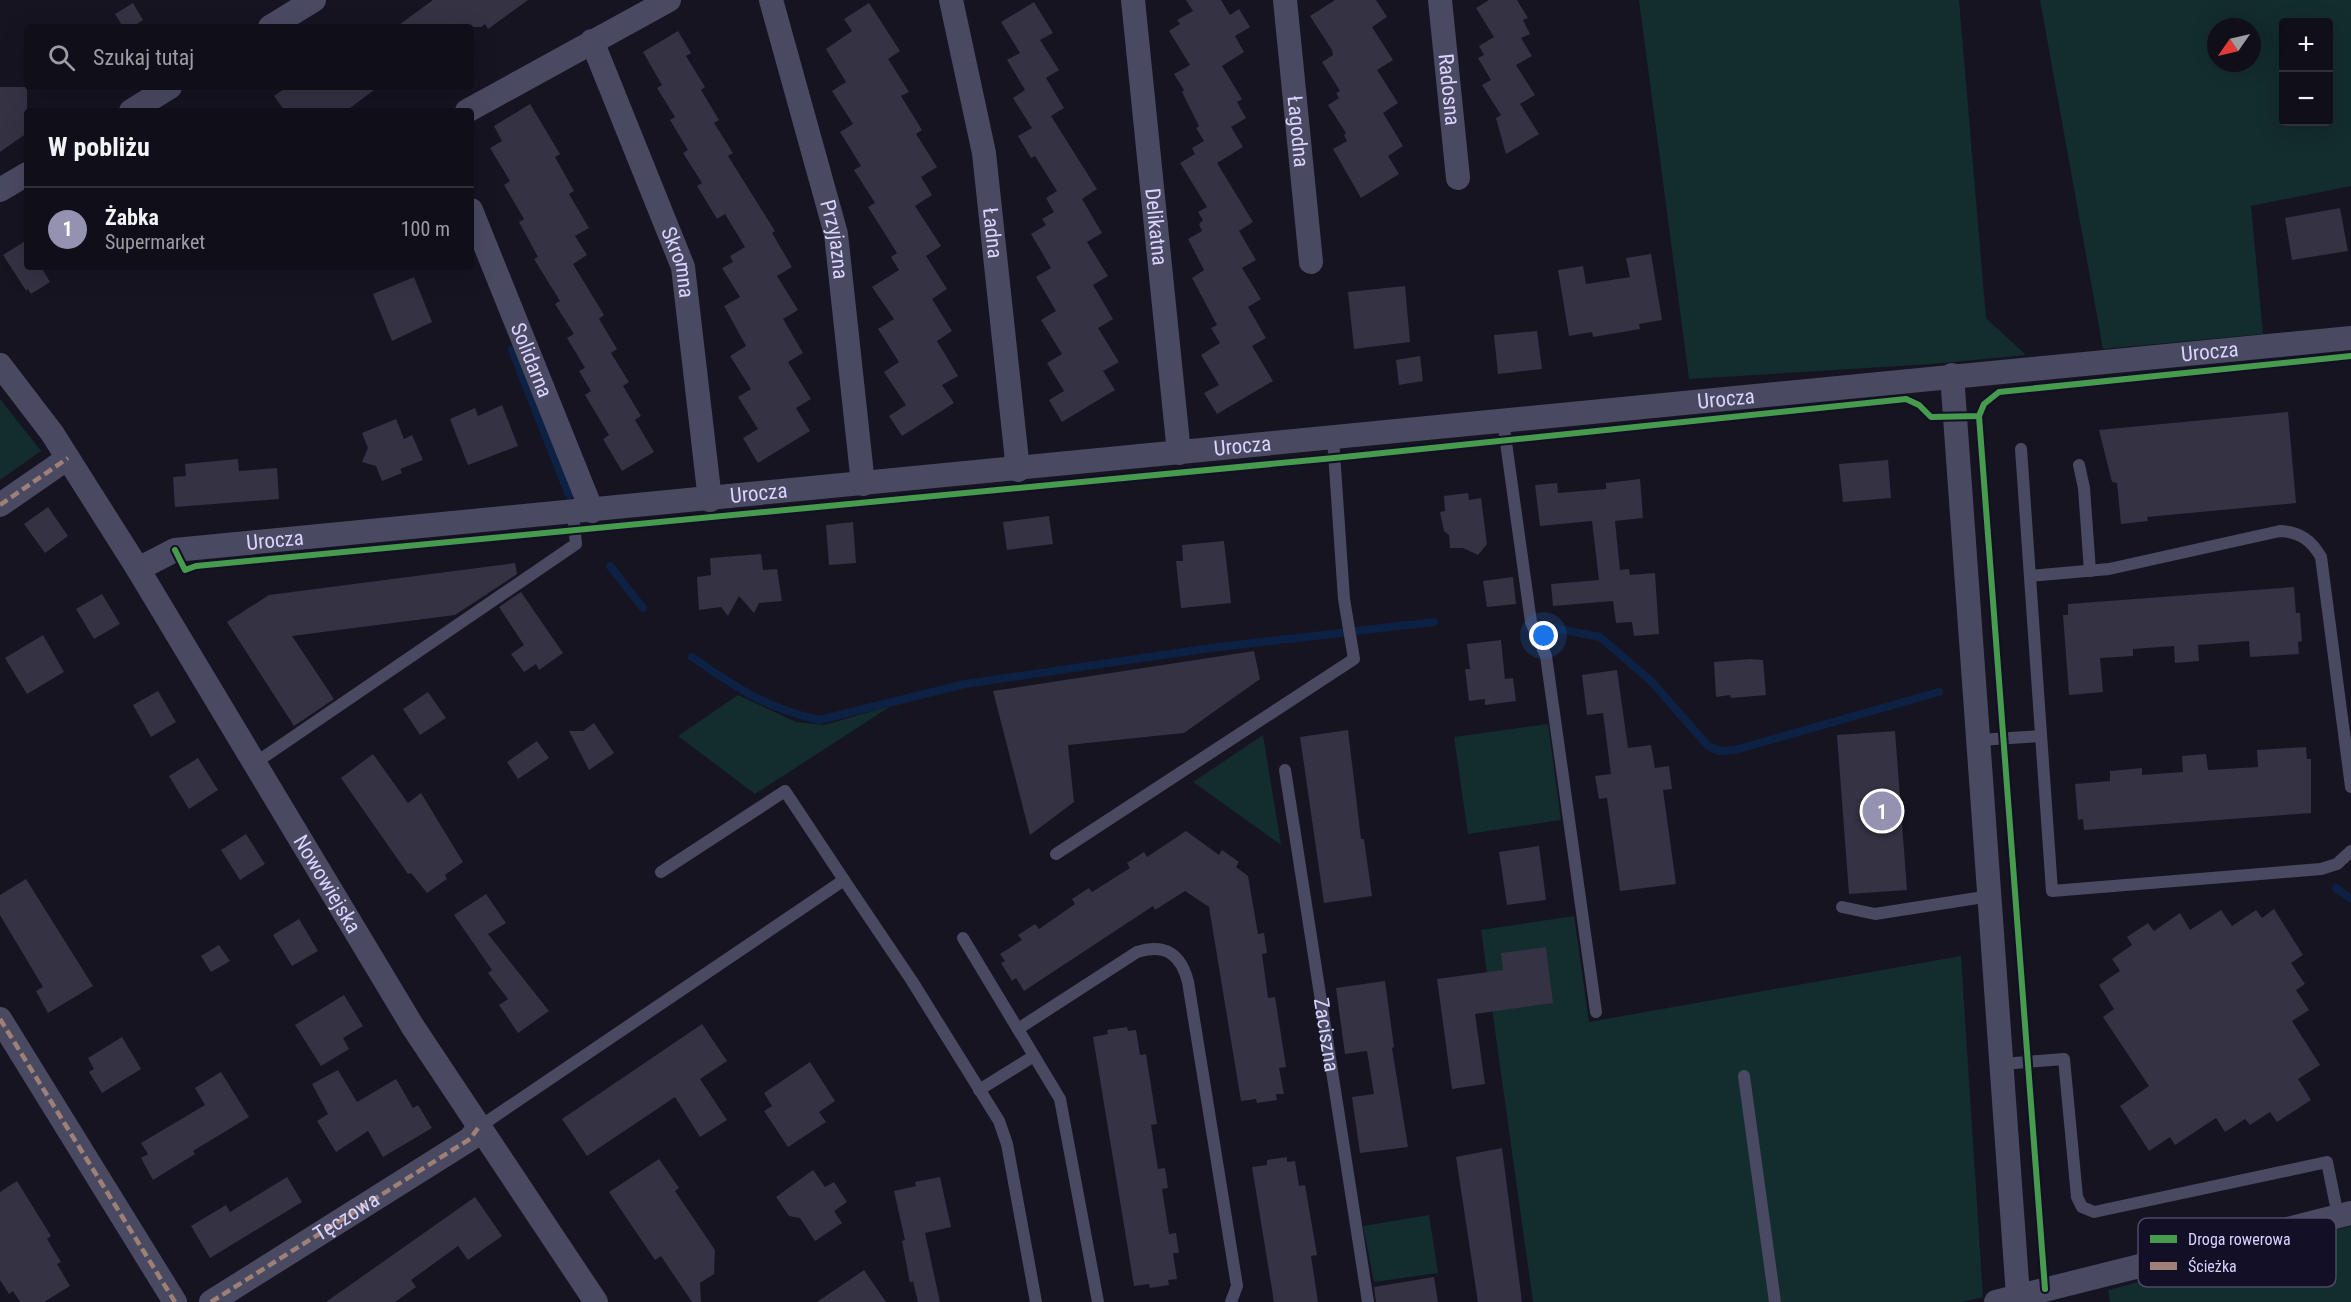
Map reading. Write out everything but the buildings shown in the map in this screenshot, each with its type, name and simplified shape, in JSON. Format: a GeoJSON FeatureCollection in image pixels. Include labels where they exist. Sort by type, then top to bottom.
{"type":"FeatureCollection","features":[{"type":"Feature","properties":{"kind":"street"},"geometry":{"type":"LineString","coordinates":[[275,24],[314,0]]}},
{"type":"Feature","properties":{"kind":"street"},"geometry":{"type":"LineString","coordinates":[[472,108],[669,0]]}},
{"type":"Feature","properties":{"kind":"street","name":"Przyjazna"},"geometry":{"type":"LineString","coordinates":[[771,0],[836,234],[863,484]]}},
{"type":"Feature","properties":{"kind":"street","name":"Ładna"},"geometry":{"type":"LineString","coordinates":[[951,0],[984,153],[1018,470]]}},
{"type":"Feature","properties":{"kind":"street","name":"Delikatna"},"geometry":{"type":"LineString","coordinates":[[1133,0],[1179,453]]}},
{"type":"Feature","properties":{"kind":"street","name":"Łagodna"},"geometry":{"type":"LineString","coordinates":[[1286,0],[1311,262]]}},
{"type":"Feature","properties":{"kind":"street","name":"Radosna"},"geometry":{"type":"LineString","coordinates":[[1440,0],[1458,178]]}},
{"type":"Feature","properties":{"kind":"street","name":"Skromna"},"geometry":{"type":"LineString","coordinates":[[592,41],[683,267],[710,500]]}},
{"type":"Feature","properties":{"kind":"street"},"geometry":{"type":"LineString","coordinates":[[136,108],[165,90]]}},
{"type":"Feature","properties":{"kind":"street"},"geometry":{"type":"LineString","coordinates":[[0,190],[24,176]]}},
{"type":"Feature","properties":{"kind":"street","name":"Solidarna"},"geometry":{"type":"LineString","coordinates":[[474,218],[583,512]]}},
{"type":"Feature","properties":{"kind":"street","name":"Urocza"},"geometry":{"type":"LineString","coordinates":[[138,568],[175,550],[1018,470],[1952,375],[2351,338]]}},
{"type":"Feature","properties":{"kind":"street","name":"Nowowiejska"},"geometry":{"type":"LineString","coordinates":[[0,365],[34,407],[138,568],[414,1027],[596,1302]]}},
{"type":"Feature","properties":{"kind":"street"},"geometry":{"type":"LineString","coordinates":[[1952,375],[2002,1064],[2007,1299],[2138,1266]]}},
{"type":"Feature","properties":{"kind":"street"},"geometry":{"type":"LineString","coordinates":[[0,505],[68,458]]}},
{"type":"Feature","properties":{"kind":"street"},"geometry":{"type":"LineString","coordinates":[[0,1019],[175,1302]]}},
{"type":"Feature","properties":{"kind":"street","name":"Tęczowa"},"geometry":{"type":"LineString","coordinates":[[211,1302],[470,1139],[479,1127]]}},
{"type":"Feature","properties":{"kind":"street"},"geometry":{"type":"LineString","coordinates":[[2329,1218],[2345,1214]]}},
{"type":"Feature","properties":{"kind":"lane"},"geometry":{"type":"LineString","coordinates":[[1503,421],[1531,622],[1546,656],[1596,1012]]}},
{"type":"Feature","properties":{"kind":"lane"},"geometry":{"type":"LineString","coordinates":[[1056,854],[1354,659],[1348,621],[1333,438]]}},
{"type":"Feature","properties":{"kind":"lane"},"geometry":{"type":"LineString","coordinates":[[2021,449],[2052,891],[2321,870],[2337,864],[2351,851]]}},
{"type":"Feature","properties":{"kind":"lane"},"geometry":{"type":"LineString","coordinates":[[2079,465],[2084,488],[2090,571]]}},
{"type":"Feature","properties":{"kind":"lane"},"geometry":{"type":"LineString","coordinates":[[255,764],[576,544],[583,512]]}},
{"type":"Feature","properties":{"kind":"lane"},"geometry":{"type":"LineString","coordinates":[[2030,576],[2109,569],[2280,531],[2302,536],[2314,544],[2321,557],[2351,787]]}},
{"type":"Feature","properties":{"kind":"lane"},"geometry":{"type":"LineString","coordinates":[[1979,740],[2041,736]]}},
{"type":"Feature","properties":{"kind":"lane","name":"Zaciszna"},"geometry":{"type":"LineString","coordinates":[[1285,770],[1368,1302]]}},
{"type":"Feature","properties":{"kind":"lane"},"geometry":{"type":"LineString","coordinates":[[661,872],[785,791],[912,981],[999,1121],[1007,1144],[1036,1302]]}},
{"type":"Feature","properties":{"kind":"lane"},"geometry":{"type":"LineString","coordinates":[[479,1127],[844,880]]}},
{"type":"Feature","properties":{"kind":"lane"},"geometry":{"type":"LineString","coordinates":[[1842,907],[1875,914],[1990,896]]}},
{"type":"Feature","properties":{"kind":"lane"},"geometry":{"type":"LineString","coordinates":[[963,938],[1060,1099],[1098,1302]]}},
{"type":"Feature","properties":{"kind":"lane"},"geometry":{"type":"LineString","coordinates":[[1018,1029],[1137,952],[1151,947],[1161,948],[1178,960],[1188,982],[1237,1286],[1231,1302]]}},
{"type":"Feature","properties":{"kind":"lane"},"geometry":{"type":"LineString","coordinates":[[979,1090],[1034,1056]]}},
{"type":"Feature","properties":{"kind":"lane"},"geometry":{"type":"LineString","coordinates":[[2002,1064],[2064,1059],[2077,1197],[2082,1207],[2094,1212],[2327,1162],[2345,1214]]}},
{"type":"Feature","properties":{"kind":"lane"},"geometry":{"type":"LineString","coordinates":[[1744,1076],[1775,1302]]}},
{"type":"Feature","properties":{"kind":"green space"},"geometry":{"type":"Polygon","coordinates":[[[1639,0],[1959,0],[1986,318],[2026,355],[1932,364],[1689,379],[1639,0]]]}},
{"type":"Feature","properties":{"kind":"green space"},"geometry":{"type":"Polygon","coordinates":[[[2040,0],[2351,0],[2351,186],[2251,206],[2263,334],[2103,349],[2040,0]]]}},
{"type":"Feature","properties":{"kind":"green space"},"geometry":{"type":"Polygon","coordinates":[[[0,399],[41,451],[0,480],[0,399]]]}},
{"type":"Feature","properties":{"kind":"green space"},"geometry":{"type":"Polygon","coordinates":[[[738,695],[796,722],[824,725],[891,706],[755,794],[678,736],[738,695]]]}},
{"type":"Feature","properties":{"kind":"green space"},"geometry":{"type":"Polygon","coordinates":[[[1548,724],[1561,820],[1468,834],[1454,737],[1548,724]]]}},
{"type":"Feature","properties":{"kind":"green space"},"geometry":{"type":"Polygon","coordinates":[[[1263,735],[1281,845],[1193,782],[1263,735]]]}},
{"type":"Feature","properties":{"kind":"green space"},"geometry":{"type":"Polygon","coordinates":[[[1574,916],[1589,1022],[1961,956],[1983,1297],[1962,1302],[1533,1302],[1481,930],[1574,916]]]}},
{"type":"Feature","properties":{"kind":"green space"},"geometry":{"type":"Polygon","coordinates":[[[1429,1215],[1438,1273],[1374,1282],[1363,1226],[1429,1215]]]}},
{"type":"Feature","properties":{"kind":"green space"},"geometry":{"type":"Polygon","coordinates":[[[2351,1226],[2351,1302],[2110,1302],[2108,1290],[2138,1282],[2138,1287],[2336,1287],[2336,1230],[2351,1226]]]}},
{"type":"Feature","properties":{"kind":"waterway"},"geometry":{"type":"LineString","coordinates":[[512,350],[569,495]]}},
{"type":"Feature","properties":{"kind":"waterway"},"geometry":{"type":"LineString","coordinates":[[610,566],[643,608]]}},
{"type":"Feature","properties":{"kind":"waterway"},"geometry":{"type":"LineString","coordinates":[[692,657],[767,703],[819,720],[965,684],[1211,648],[1434,622]]}},
{"type":"Feature","properties":{"kind":"waterway"},"geometry":{"type":"LineString","coordinates":[[1554,628],[1600,637],[1651,681],[1708,746],[1719,751],[1735,750],[1939,692]]}},
{"type":"Feature","properties":{"kind":"waterway"},"geometry":{"type":"LineString","coordinates":[[2336,888],[2351,899]]}},
{"type":"Feature","properties":{"kind":"marked path"},"geometry":{"type":"LineString","coordinates":[[0,505],[68,458]]}},
{"type":"Feature","properties":{"kind":"marked path"},"geometry":{"type":"LineString","coordinates":[[0,1019],[175,1302]]}},
{"type":"Feature","properties":{"kind":"marked path"},"geometry":{"type":"LineString","coordinates":[[211,1302],[470,1139],[479,1127]]}},
{"type":"Feature","properties":{"kind":"cycle path"},"geometry":{"type":"LineString","coordinates":[[175,550],[185,570],[196,566],[1334,458],[1906,399],[1919,405],[1931,417],[1979,416],[1984,404],[1999,392],[2351,356]]}},
{"type":"Feature","properties":{"kind":"cycle path"},"geometry":{"type":"LineString","coordinates":[[1979,416],[2045,1289]]}},
{"type":"Feature","properties":{"kind":"place","name":"Żabka"},"geometry":{"type":"Point","coordinates":[1882,811]}}]}
